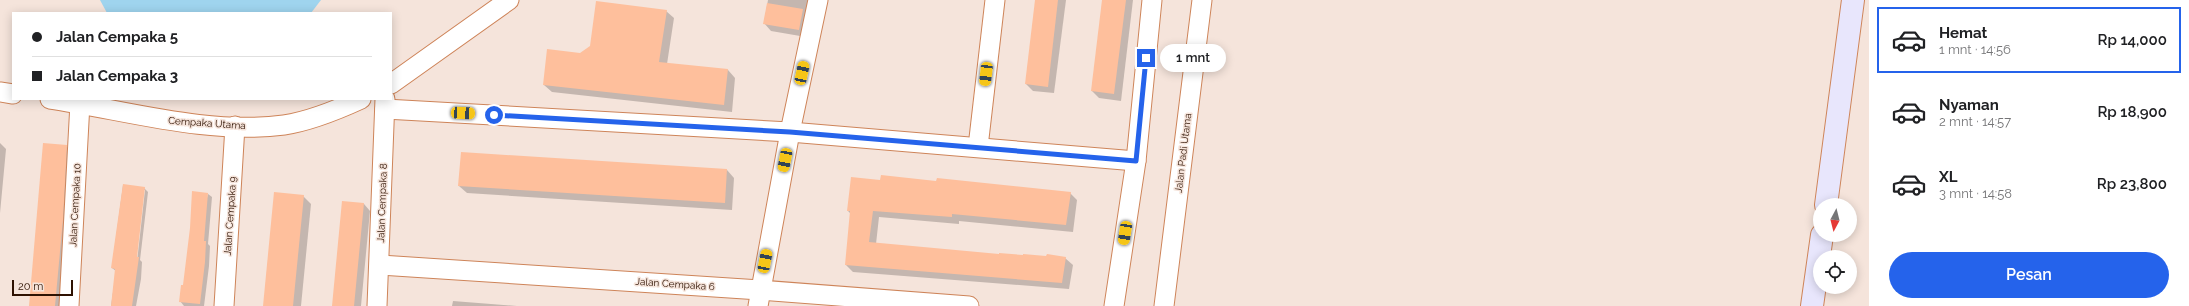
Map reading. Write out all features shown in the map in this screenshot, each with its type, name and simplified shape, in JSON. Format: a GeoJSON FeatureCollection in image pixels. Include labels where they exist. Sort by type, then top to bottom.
{"type":"FeatureCollection","features":[{"type":"Feature","properties":{"kind":"street"},"geometry":{"type":"LineString","coordinates":[[392,83],[509,0]]}},
{"type":"Feature","properties":{"kind":"street"},"geometry":{"type":"LineString","coordinates":[[759,298],[790,132],[818,0]]}},
{"type":"Feature","properties":{"kind":"street"},"geometry":{"type":"LineString","coordinates":[[978,147],[996,0]]}},
{"type":"Feature","properties":{"kind":"street"},"geometry":{"type":"LineString","coordinates":[[1114,306],[1136,161],[1152,0]]}},
{"type":"Feature","properties":{"kind":"street","name":"Jalan Padi Utama"},"geometry":{"type":"LineString","coordinates":[[1164,306],[1202,0]]}},
{"type":"Feature","properties":{"kind":"street"},"geometry":{"type":"LineString","coordinates":[[1827,198],[1852,0]]}},
{"type":"Feature","properties":{"kind":"street"},"geometry":{"type":"LineString","coordinates":[[0,92],[12,94]]}},
{"type":"Feature","properties":{"kind":"street","name":"Cempaka Utama"},"geometry":{"type":"LineString","coordinates":[[58,100],[159,119],[235,126],[284,125],[331,113],[359,100]]}},
{"type":"Feature","properties":{"kind":"street","name":"Jalan Cempaka 10"},"geometry":{"type":"LineString","coordinates":[[69,306],[80,103]]}},
{"type":"Feature","properties":{"kind":"street"},"geometry":{"type":"LineString","coordinates":[[385,104],[790,132],[1136,161]]}},
{"type":"Feature","properties":{"kind":"street","name":"Jalan Cempaka 8"},"geometry":{"type":"LineString","coordinates":[[377,306],[380,265],[385,104]]}},
{"type":"Feature","properties":{"kind":"street","name":"Jalan Cempaka 9"},"geometry":{"type":"LineString","coordinates":[[224,306],[235,126]]}},
{"type":"Feature","properties":{"kind":"street"},"geometry":{"type":"LineString","coordinates":[[1812,306],[1821,242]]}},
{"type":"Feature","properties":{"kind":"street","name":"Jalan Cempaka 6"},"geometry":{"type":"LineString","coordinates":[[380,265],[759,298],[970,306]]}},
{"type":"Feature","properties":{"kind":"water"},"geometry":{"type":"Polygon","coordinates":[[[100,0],[321,0],[312,12],[106,12],[100,0]]]}},
{"type":"Feature","properties":{"kind":"building"},"geometry":{"type":"Polygon","coordinates":[[[1035,0],[1058,0],[1048,87],[1025,84],[1035,0]]]}},
{"type":"Feature","properties":{"kind":"building"},"geometry":{"type":"Polygon","coordinates":[[[1102,0],[1126,0],[1114,94],[1091,91],[1102,0]]]}},
{"type":"Feature","properties":{"kind":"building"},"geometry":{"type":"Polygon","coordinates":[[[596,1],[667,10],[659,62],[728,69],[724,105],[543,85],[547,49],[580,53],[590,46],[596,1]]]}},
{"type":"Feature","properties":{"kind":"building"},"geometry":{"type":"Polygon","coordinates":[[[767,3],[803,9],[799,30],[763,24],[767,3]]]}},
{"type":"Feature","properties":{"kind":"building"},"geometry":{"type":"Polygon","coordinates":[[[43,143],[67,145],[63,219],[55,306],[29,306],[43,143]]]}},
{"type":"Feature","properties":{"kind":"building"},"geometry":{"type":"Polygon","coordinates":[[[461,152],[727,169],[725,203],[458,186],[461,152]]]}},
{"type":"Feature","properties":{"kind":"building"},"geometry":{"type":"Polygon","coordinates":[[[881,175],[936,181],[937,178],[1071,192],[1066,225],[952,214],[952,217],[873,211],[869,242],[999,254],[1046,256],[1047,254],[1066,257],[1062,283],[845,265],[850,211],[847,211],[851,177],[880,180],[881,175]]]}},
{"type":"Feature","properties":{"kind":"building"},"geometry":{"type":"Polygon","coordinates":[[[123,184],[145,187],[137,257],[139,257],[132,306],[111,306],[115,269],[111,268],[123,184]]]}},
{"type":"Feature","properties":{"kind":"building"},"geometry":{"type":"Polygon","coordinates":[[[192,191],[208,193],[204,241],[206,241],[205,262],[200,304],[179,302],[181,285],[183,285],[190,228],[192,191]]]}},
{"type":"Feature","properties":{"kind":"building"},"geometry":{"type":"Polygon","coordinates":[[[274,192],[304,195],[293,306],[263,306],[274,192]]]}},
{"type":"Feature","properties":{"kind":"building"},"geometry":{"type":"Polygon","coordinates":[[[342,201],[364,203],[354,306],[332,306],[342,201]]]}},
{"type":"Feature","properties":{"kind":"route"},"geometry":{"type":"LineString","coordinates":[[494,115],[790,132],[1136,161],[1146,58]]}}]}
